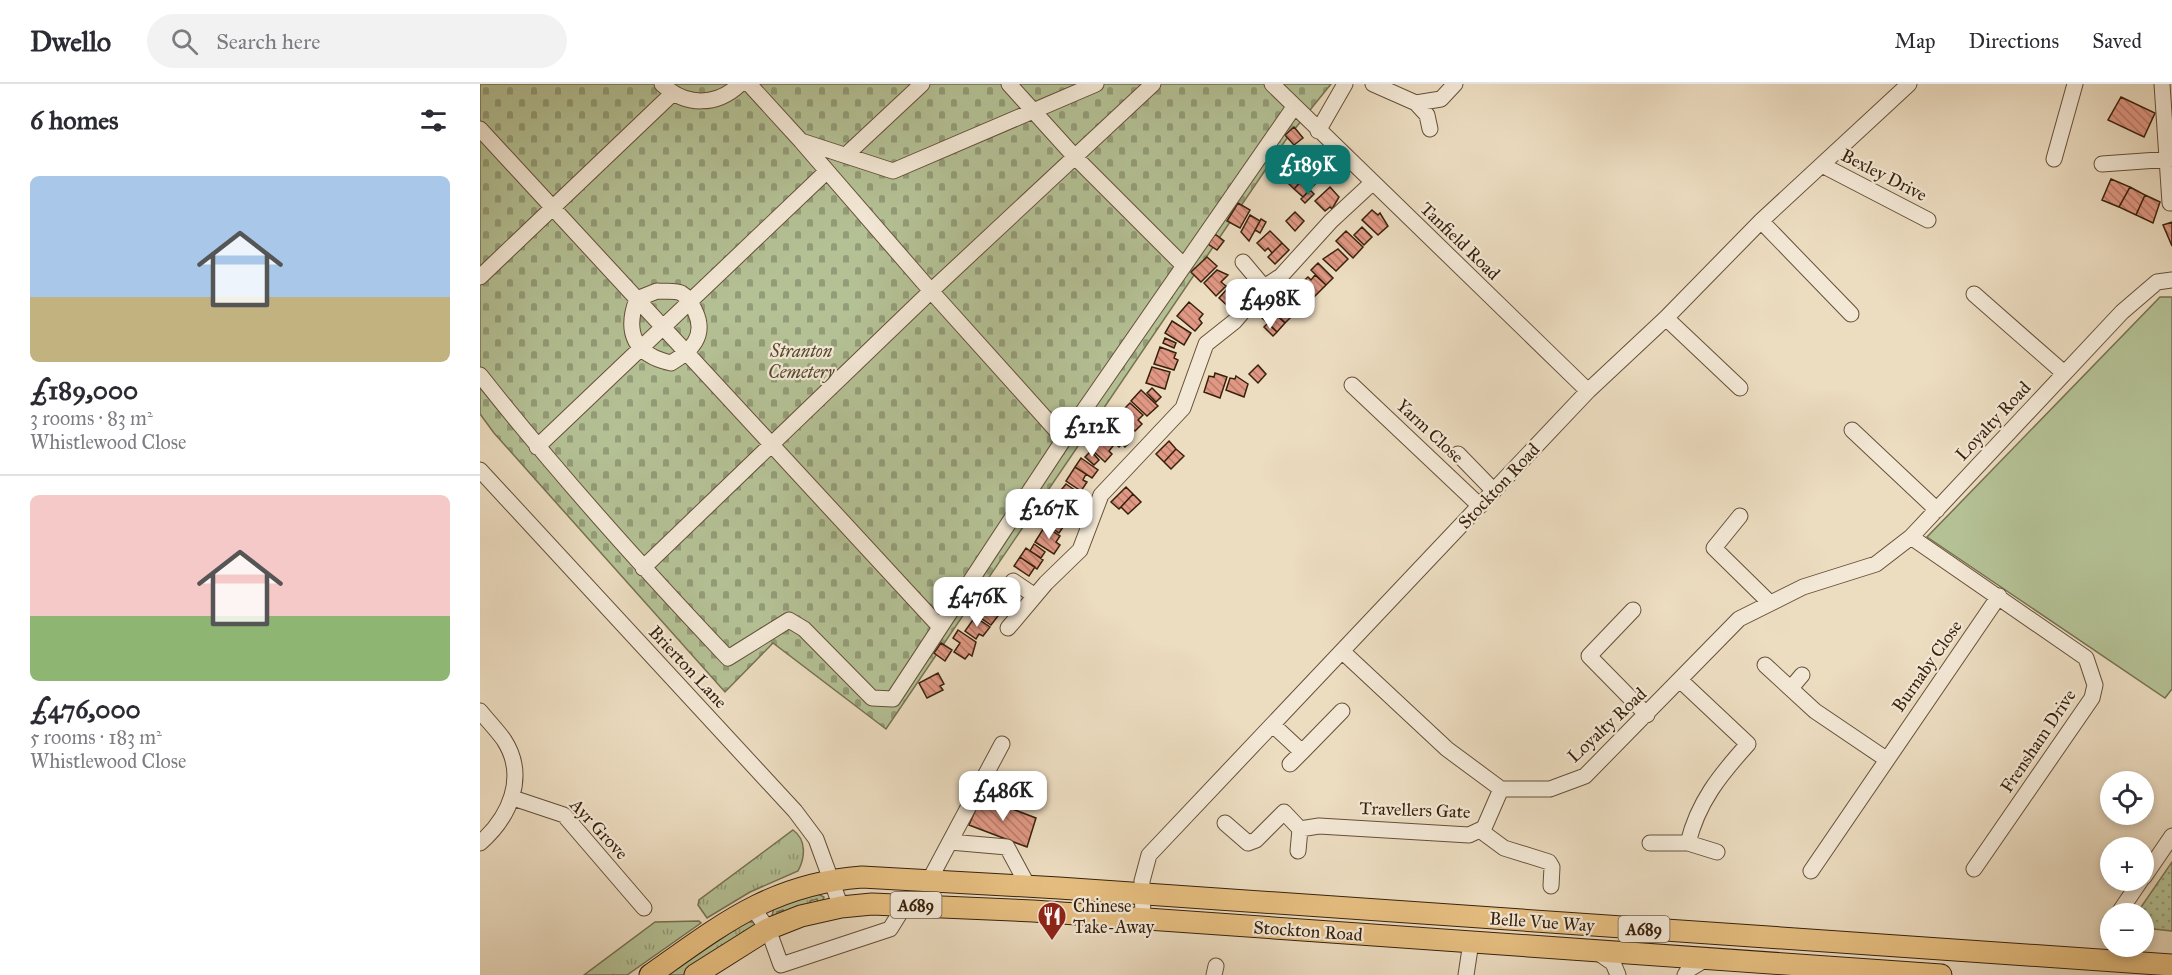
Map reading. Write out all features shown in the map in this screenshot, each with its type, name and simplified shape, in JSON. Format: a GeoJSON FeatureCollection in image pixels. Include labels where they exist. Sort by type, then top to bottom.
{"type":"FeatureCollection","features":[{"type":"Feature","properties":{"kind":"highway","name":"A689"},"geometry":{"type":"LineString","coordinates":[[650,975],[752,907],[801,886],[832,879],[921,879]]}},
{"type":"Feature","properties":{"kind":"highway","name":"Belle Vue Way"},"geometry":{"type":"LineString","coordinates":[[921,879],[2172,965]]}},
{"type":"Feature","properties":{"kind":"highway","name":"Stockton Road"},"geometry":{"type":"LineString","coordinates":[[701,973],[768,929],[801,916],[841,906],[905,904],[1706,959],[1758,969],[1941,975]]}},
{"type":"Feature","properties":{"kind":"street"},"geometry":{"type":"LineString","coordinates":[[480,277],[554,209],[667,89],[690,101],[712,101],[729,94],[740,84]]}},
{"type":"Feature","properties":{"kind":"street"},"geometry":{"type":"LineString","coordinates":[[749,84],[1064,439]]}},
{"type":"Feature","properties":{"kind":"street"},"geometry":{"type":"LineString","coordinates":[[846,155],[922,84]]}},
{"type":"Feature","properties":{"kind":"street"},"geometry":{"type":"LineString","coordinates":[[1009,84],[1075,157],[1184,266]]}},
{"type":"Feature","properties":{"kind":"street"},"geometry":{"type":"LineString","coordinates":[[801,141],[893,171],[1095,84]]}},
{"type":"Feature","properties":{"kind":"street"},"geometry":{"type":"LineString","coordinates":[[643,568],[931,291],[1153,84]]}},
{"type":"Feature","properties":{"kind":"street","name":"Tanfield Road"},"geometry":{"type":"LineString","coordinates":[[1272,84],[1588,391]]}},
{"type":"Feature","properties":{"kind":"street"},"geometry":{"type":"LineString","coordinates":[[1318,131],[1345,84]]}},
{"type":"Feature","properties":{"kind":"street"},"geometry":{"type":"LineString","coordinates":[[1373,84],[1416,103],[1427,115],[1430,129]]}},
{"type":"Feature","properties":{"kind":"street"},"geometry":{"type":"LineString","coordinates":[[1416,103],[1441,99],[1455,84]]}},
{"type":"Feature","properties":{"kind":"street","name":"Stockton Road"},"geometry":{"type":"LineString","coordinates":[[1143,920],[1143,868],[1149,855],[1588,391],[1666,318],[1764,218],[1909,84]]}},
{"type":"Feature","properties":{"kind":"street"},"geometry":{"type":"LineString","coordinates":[[2054,159],[2075,84]]}},
{"type":"Feature","properties":{"kind":"street"},"geometry":{"type":"LineString","coordinates":[[2162,84],[2169,159],[2170,203]]}},
{"type":"Feature","properties":{"kind":"street"},"geometry":{"type":"LineString","coordinates":[[480,375],[537,447],[643,568],[728,658],[789,620],[804,628],[872,698],[892,699],[1064,439],[1294,107]]}},
{"type":"Feature","properties":{"kind":"street"},"geometry":{"type":"LineString","coordinates":[[480,129],[940,627]]}},
{"type":"Feature","properties":{"kind":"street"},"geometry":{"type":"LineString","coordinates":[[2102,164],[2169,159]]}},
{"type":"Feature","properties":{"kind":"street","name":"Bexley Drive"},"geometry":{"type":"LineString","coordinates":[[1822,165],[1928,220]]}},
{"type":"Feature","properties":{"kind":"street"},"geometry":{"type":"LineString","coordinates":[[537,447],[827,171]]}},
{"type":"Feature","properties":{"kind":"street"},"geometry":{"type":"LineString","coordinates":[[1008,628],[1035,596],[1080,550],[1101,495],[1183,408],[1206,344],[1235,321],[1264,287],[1281,276],[1331,221],[1372,183]]}},
{"type":"Feature","properties":{"kind":"street"},"geometry":{"type":"LineString","coordinates":[[1764,218],[1829,281]]}},
{"type":"Feature","properties":{"kind":"street"},"geometry":{"type":"LineString","coordinates":[[1764,218],[1851,314]]}},
{"type":"Feature","properties":{"kind":"street"},"geometry":{"type":"LineString","coordinates":[[1243,262],[1264,287]]}},
{"type":"Feature","properties":{"kind":"street","name":"Loyalty Road"},"geometry":{"type":"LineString","coordinates":[[1501,789],[1550,789],[1585,777],[1739,619],[1803,587],[1876,564],[1911,537],[2122,312],[2157,282],[2172,280]]}},
{"type":"Feature","properties":{"kind":"street"},"geometry":{"type":"LineString","coordinates":[[657,291],[680,292],[690,301],[700,322],[698,340],[687,353],[671,363],[656,360],[640,349],[632,329],[631,315],[637,299],[657,291]]}},
{"type":"Feature","properties":{"kind":"street"},"geometry":{"type":"LineString","coordinates":[[1974,294],[2064,373]]}},
{"type":"Feature","properties":{"kind":"street"},"geometry":{"type":"LineString","coordinates":[[1666,318],[1740,388]]}},
{"type":"Feature","properties":{"kind":"street","name":"Yarm Close"},"geometry":{"type":"LineString","coordinates":[[1352,385],[1480,506]]}},
{"type":"Feature","properties":{"kind":"street"},"geometry":{"type":"LineString","coordinates":[[1852,430],[1937,510]]}},
{"type":"Feature","properties":{"kind":"street"},"geometry":{"type":"LineString","coordinates":[[1458,454],[1494,491]]}},
{"type":"Feature","properties":{"kind":"street","name":"Brierton Lane"},"geometry":{"type":"LineString","coordinates":[[480,470],[795,811],[816,838],[841,906]]}},
{"type":"Feature","properties":{"kind":"street"},"geometry":{"type":"LineString","coordinates":[[1740,516],[1714,548],[1769,602]]}},
{"type":"Feature","properties":{"kind":"street","name":"Frensham Drive"},"geometry":{"type":"LineString","coordinates":[[1911,537],[2086,658],[2095,685],[2092,698],[1974,869]]}},
{"type":"Feature","properties":{"kind":"street"},"geometry":{"type":"LineString","coordinates":[[1013,581],[1035,596]]}},
{"type":"Feature","properties":{"kind":"street","name":"Burnaby Close"},"geometry":{"type":"LineString","coordinates":[[1811,871],[1999,596]]}},
{"type":"Feature","properties":{"kind":"street"},"geometry":{"type":"LineString","coordinates":[[1633,610],[1589,656],[1647,715]]}},
{"type":"Feature","properties":{"kind":"street"},"geometry":{"type":"LineString","coordinates":[[1343,652],[1447,749],[1501,789]]}},
{"type":"Feature","properties":{"kind":"street"},"geometry":{"type":"LineString","coordinates":[[1765,665],[1815,711],[1886,759]]}},
{"type":"Feature","properties":{"kind":"street"},"geometry":{"type":"LineString","coordinates":[[1791,688],[1802,675]]}},
{"type":"Feature","properties":{"kind":"street"},"geometry":{"type":"LineString","coordinates":[[1681,681],[1748,744],[1706,794],[1694,819],[1688,843]]}},
{"type":"Feature","properties":{"kind":"street"},"geometry":{"type":"LineString","coordinates":[[480,711],[505,741],[510,754],[513,798],[501,822],[480,843]]}},
{"type":"Feature","properties":{"kind":"street"},"geometry":{"type":"LineString","coordinates":[[1290,764],[1342,711]]}},
{"type":"Feature","properties":{"kind":"street"},"geometry":{"type":"LineString","coordinates":[[1273,725],[1302,752]]}},
{"type":"Feature","properties":{"kind":"street"},"geometry":{"type":"LineString","coordinates":[[921,879],[950,842],[1002,744]]}},
{"type":"Feature","properties":{"kind":"street","name":"Travellers Gate"},"geometry":{"type":"LineString","coordinates":[[1300,829],[1319,826],[1469,835],[1481,831],[1489,820],[1501,789]]}},
{"type":"Feature","properties":{"kind":"street","name":"Ayr Grove"},"geometry":{"type":"LineString","coordinates":[[513,798],[564,815],[644,908]]}},
{"type":"Feature","properties":{"kind":"street"},"geometry":{"type":"LineString","coordinates":[[1225,823],[1248,843],[1256,840],[1284,812],[1300,829],[1298,851]]}},
{"type":"Feature","properties":{"kind":"street"},"geometry":{"type":"LineString","coordinates":[[1481,831],[1497,845],[1549,862],[1552,867],[1551,886]]}},
{"type":"Feature","properties":{"kind":"street"},"geometry":{"type":"LineString","coordinates":[[2154,862],[2172,836]]}},
{"type":"Feature","properties":{"kind":"street"},"geometry":{"type":"LineString","coordinates":[[950,842],[1007,847],[1028,886]]}},
{"type":"Feature","properties":{"kind":"street"},"geometry":{"type":"LineString","coordinates":[[1650,843],[1688,843],[1717,852]]}},
{"type":"Feature","properties":{"kind":"street"},"geometry":{"type":"LineString","coordinates":[[752,907],[768,929],[783,970],[890,929],[905,904]]}},
{"type":"Feature","properties":{"kind":"street"},"geometry":{"type":"LineString","coordinates":[[1466,975],[1471,942]]}},
{"type":"Feature","properties":{"kind":"street"},"geometry":{"type":"LineString","coordinates":[[1596,951],[1613,963],[1618,975]]}},
{"type":"Feature","properties":{"kind":"street"},"geometry":{"type":"LineString","coordinates":[[1685,975],[1688,970],[1706,959]]}},
{"type":"Feature","properties":{"kind":"green space","name":"Stranton Cemetery"},"geometry":{"type":"Polygon","coordinates":[[[480,84],[1331,84],[1285,141],[886,729],[773,643],[725,692],[494,433],[480,414],[480,84]]]}},
{"type":"Feature","properties":{"kind":"green space"},"geometry":{"type":"Polygon","coordinates":[[[2160,297],[2172,297],[2172,689],[2165,698],[1927,537],[2160,297]]]}},
{"type":"Feature","properties":{"kind":"green space"},"geometry":{"type":"Polygon","coordinates":[[[793,830],[803,844],[802,861],[798,871],[750,892],[707,918],[698,905],[699,900],[793,830]]]}},
{"type":"Feature","properties":{"kind":"green space"},"geometry":{"type":"Polygon","coordinates":[[[2172,862],[2172,931],[2154,929],[2154,903],[2144,903],[2172,862]]]}},
{"type":"Feature","properties":{"kind":"green space"},"geometry":{"type":"Polygon","coordinates":[[[818,894],[824,897],[822,902],[818,903],[817,899],[810,901],[811,906],[784,914],[783,910],[777,912],[778,916],[772,916],[774,907],[818,894]]]}},
{"type":"Feature","properties":{"kind":"green space"},"geometry":{"type":"Polygon","coordinates":[[[699,921],[701,923],[627,975],[584,975],[655,922],[699,921]]]}},
{"type":"Feature","properties":{"kind":"green space"},"geometry":{"type":"Polygon","coordinates":[[[748,921],[758,924],[684,975],[665,975],[748,921]]]}},
{"type":"Feature","properties":{"kind":"building"},"geometry":{"type":"Polygon","coordinates":[[[2121,97],[2155,113],[2144,137],[2108,120],[2121,97]]]}},
{"type":"Feature","properties":{"kind":"building"},"geometry":{"type":"Polygon","coordinates":[[[1294,127],[1303,138],[1294,145],[1285,135],[1294,127]]]}},
{"type":"Feature","properties":{"kind":"building"},"geometry":{"type":"Polygon","coordinates":[[[1279,149],[1291,155],[1288,158],[1293,163],[1283,173],[1269,159],[1279,149]]]}},
{"type":"Feature","properties":{"kind":"building"},"geometry":{"type":"Polygon","coordinates":[[[1293,165],[1303,172],[1299,175],[1303,179],[1294,189],[1282,177],[1293,165]]]}},
{"type":"Feature","properties":{"kind":"building"},"geometry":{"type":"Polygon","coordinates":[[[1308,174],[1317,182],[1303,197],[1294,189],[1308,174]]]}},
{"type":"Feature","properties":{"kind":"building"},"geometry":{"type":"Polygon","coordinates":[[[2111,179],[2130,187],[2119,207],[2102,200],[2111,179]]]}},
{"type":"Feature","properties":{"kind":"building"},"geometry":{"type":"Polygon","coordinates":[[[1330,187],[1339,197],[1332,209],[1330,207],[1325,211],[1315,201],[1330,187]]]}},
{"type":"Feature","properties":{"kind":"building"},"geometry":{"type":"Polygon","coordinates":[[[2130,187],[2145,195],[2136,215],[2119,207],[2130,187]]]}},
{"type":"Feature","properties":{"kind":"building"},"geometry":{"type":"Polygon","coordinates":[[[1310,190],[1314,194],[1305,203],[1301,199],[1310,190]]]}},
{"type":"Feature","properties":{"kind":"building"},"geometry":{"type":"Polygon","coordinates":[[[2145,195],[2160,202],[2153,223],[2136,215],[2145,195]]]}},
{"type":"Feature","properties":{"kind":"building"},"geometry":{"type":"Polygon","coordinates":[[[1238,203],[1250,210],[1240,228],[1227,221],[1238,203]]]}},
{"type":"Feature","properties":{"kind":"building"},"geometry":{"type":"Polygon","coordinates":[[[1372,210],[1378,215],[1380,213],[1388,226],[1378,235],[1362,220],[1372,210]]]}},
{"type":"Feature","properties":{"kind":"building"},"geometry":{"type":"Polygon","coordinates":[[[1295,212],[1304,221],[1295,231],[1286,221],[1295,212]]]}},
{"type":"Feature","properties":{"kind":"building"},"geometry":{"type":"Polygon","coordinates":[[[1250,215],[1260,221],[1249,241],[1241,232],[1250,215]]]}},
{"type":"Feature","properties":{"kind":"building"},"geometry":{"type":"Polygon","coordinates":[[[1261,219],[1266,222],[1260,233],[1255,230],[1261,219]]]}},
{"type":"Feature","properties":{"kind":"building"},"geometry":{"type":"Polygon","coordinates":[[[2172,222],[2172,246],[2163,225],[2172,222]]]}},
{"type":"Feature","properties":{"kind":"building"},"geometry":{"type":"Polygon","coordinates":[[[1362,227],[1372,237],[1364,245],[1354,235],[1362,227]]]}},
{"type":"Feature","properties":{"kind":"building"},"geometry":{"type":"Polygon","coordinates":[[[1270,231],[1282,243],[1272,253],[1268,248],[1265,251],[1257,243],[1270,231]]]}},
{"type":"Feature","properties":{"kind":"building"},"geometry":{"type":"Polygon","coordinates":[[[1346,231],[1363,247],[1353,258],[1336,241],[1346,231]]]}},
{"type":"Feature","properties":{"kind":"building"},"geometry":{"type":"Polygon","coordinates":[[[1215,234],[1224,241],[1217,250],[1208,244],[1215,234]]]}},
{"type":"Feature","properties":{"kind":"building"},"geometry":{"type":"Polygon","coordinates":[[[1282,243],[1289,250],[1275,264],[1268,257],[1282,243]]]}},
{"type":"Feature","properties":{"kind":"building"},"geometry":{"type":"Polygon","coordinates":[[[1338,249],[1348,259],[1336,271],[1323,259],[1338,249]]]}},
{"type":"Feature","properties":{"kind":"building"},"geometry":{"type":"Polygon","coordinates":[[[1207,257],[1217,266],[1201,282],[1191,272],[1207,257]]]}},
{"type":"Feature","properties":{"kind":"building"},"geometry":{"type":"Polygon","coordinates":[[[1318,263],[1333,278],[1326,285],[1311,270],[1318,263]]]}},
{"type":"Feature","properties":{"kind":"building"},"geometry":{"type":"Polygon","coordinates":[[[1217,270],[1228,275],[1221,282],[1226,286],[1216,296],[1204,283],[1217,270]]]}},
{"type":"Feature","properties":{"kind":"building"},"geometry":{"type":"Polygon","coordinates":[[[1315,275],[1326,285],[1314,297],[1300,284],[1308,277],[1311,280],[1315,275]]]}},
{"type":"Feature","properties":{"kind":"building"},"geometry":{"type":"Polygon","coordinates":[[[1228,288],[1232,291],[1235,288],[1243,297],[1231,309],[1219,298],[1228,288]]]}},
{"type":"Feature","properties":{"kind":"building"},"geometry":{"type":"Polygon","coordinates":[[[1302,290],[1312,300],[1301,312],[1287,298],[1293,291],[1297,294],[1302,290]]]}},
{"type":"Feature","properties":{"kind":"building"},"geometry":{"type":"Polygon","coordinates":[[[1282,298],[1296,312],[1285,323],[1274,313],[1279,308],[1275,305],[1282,298]]]}},
{"type":"Feature","properties":{"kind":"building"},"geometry":{"type":"Polygon","coordinates":[[[1189,302],[1203,314],[1199,319],[1202,323],[1195,331],[1177,316],[1189,302]]]}},
{"type":"Feature","properties":{"kind":"building"},"geometry":{"type":"Polygon","coordinates":[[[1270,308],[1285,323],[1277,332],[1261,317],[1270,308]]]}},
{"type":"Feature","properties":{"kind":"building"},"geometry":{"type":"Polygon","coordinates":[[[1172,321],[1191,333],[1184,345],[1165,333],[1172,321]]]}},
{"type":"Feature","properties":{"kind":"building"},"geometry":{"type":"Polygon","coordinates":[[[1268,323],[1277,332],[1273,336],[1264,327],[1268,323]]]}},
{"type":"Feature","properties":{"kind":"building"},"geometry":{"type":"Polygon","coordinates":[[[1165,338],[1176,343],[1174,348],[1163,343],[1165,338]]]}},
{"type":"Feature","properties":{"kind":"building"},"geometry":{"type":"Polygon","coordinates":[[[1160,347],[1176,353],[1174,358],[1178,360],[1174,370],[1154,364],[1160,347]]]}},
{"type":"Feature","properties":{"kind":"building"},"geometry":{"type":"Polygon","coordinates":[[[1258,365],[1266,374],[1258,383],[1249,374],[1258,365]]]}},
{"type":"Feature","properties":{"kind":"building"},"geometry":{"type":"Polygon","coordinates":[[[1152,367],[1170,372],[1165,389],[1146,383],[1152,367]]]}},
{"type":"Feature","properties":{"kind":"building"},"geometry":{"type":"Polygon","coordinates":[[[1215,373],[1227,377],[1220,398],[1204,392],[1209,376],[1214,377],[1215,373]]]}},
{"type":"Feature","properties":{"kind":"building"},"geometry":{"type":"Polygon","coordinates":[[[1236,376],[1248,384],[1244,397],[1226,390],[1230,378],[1235,379],[1236,376]]]}},
{"type":"Feature","properties":{"kind":"building"},"geometry":{"type":"Polygon","coordinates":[[[1152,388],[1161,397],[1156,402],[1147,393],[1152,388]]]}},
{"type":"Feature","properties":{"kind":"building"},"geometry":{"type":"Polygon","coordinates":[[[1141,390],[1158,406],[1147,416],[1131,401],[1141,390]]]}},
{"type":"Feature","properties":{"kind":"building"},"geometry":{"type":"Polygon","coordinates":[[[1130,403],[1143,415],[1138,420],[1142,424],[1135,431],[1118,415],[1130,403]]]}},
{"type":"Feature","properties":{"kind":"building"},"geometry":{"type":"Polygon","coordinates":[[[1116,420],[1126,430],[1122,434],[1112,425],[1116,420]]]}},
{"type":"Feature","properties":{"kind":"building"},"geometry":{"type":"Polygon","coordinates":[[[1113,426],[1130,442],[1125,447],[1122,444],[1119,447],[1105,434],[1113,426]]]}},
{"type":"Feature","properties":{"kind":"building"},"geometry":{"type":"Polygon","coordinates":[[[1104,437],[1113,446],[1109,451],[1112,454],[1105,462],[1092,450],[1104,437]]]}},
{"type":"Feature","properties":{"kind":"building"},"geometry":{"type":"Polygon","coordinates":[[[1169,441],[1176,449],[1164,462],[1156,454],[1169,441]]]}},
{"type":"Feature","properties":{"kind":"building"},"geometry":{"type":"Polygon","coordinates":[[[1176,449],[1184,456],[1171,469],[1164,462],[1176,449]]]}},
{"type":"Feature","properties":{"kind":"building"},"geometry":{"type":"Polygon","coordinates":[[[1091,451],[1099,460],[1094,465],[1085,457],[1091,451]]]}},
{"type":"Feature","properties":{"kind":"building"},"geometry":{"type":"Polygon","coordinates":[[[1081,458],[1098,470],[1092,478],[1075,467],[1081,458]]]}},
{"type":"Feature","properties":{"kind":"building"},"geometry":{"type":"Polygon","coordinates":[[[1075,467],[1086,474],[1083,480],[1087,482],[1081,491],[1066,481],[1075,467]]]}},
{"type":"Feature","properties":{"kind":"building"},"geometry":{"type":"Polygon","coordinates":[[[1066,484],[1076,491],[1072,498],[1061,490],[1066,484]]]}},
{"type":"Feature","properties":{"kind":"building"},"geometry":{"type":"Polygon","coordinates":[[[1126,487],[1133,494],[1119,509],[1111,502],[1126,487]]]}},
{"type":"Feature","properties":{"kind":"building"},"geometry":{"type":"Polygon","coordinates":[[[1063,492],[1082,505],[1074,517],[1055,504],[1063,492]]]}},
{"type":"Feature","properties":{"kind":"building"},"geometry":{"type":"Polygon","coordinates":[[[1133,494],[1141,502],[1128,514],[1121,507],[1133,494]]]}},
{"type":"Feature","properties":{"kind":"building"},"geometry":{"type":"Polygon","coordinates":[[[1053,506],[1070,517],[1059,533],[1043,522],[1053,506]]]}},
{"type":"Feature","properties":{"kind":"building"},"geometry":{"type":"Polygon","coordinates":[[[1045,526],[1060,536],[1056,542],[1060,545],[1054,554],[1035,542],[1045,526]]]}},
{"type":"Feature","properties":{"kind":"building"},"geometry":{"type":"Polygon","coordinates":[[[1034,544],[1045,552],[1041,558],[1030,551],[1034,544]]]}},
{"type":"Feature","properties":{"kind":"building"},"geometry":{"type":"Polygon","coordinates":[[[1026,548],[1043,560],[1037,569],[1020,557],[1026,548]]]}},
{"type":"Feature","properties":{"kind":"building"},"geometry":{"type":"Polygon","coordinates":[[[1020,557],[1035,567],[1029,576],[1014,566],[1020,557]]]}},
{"type":"Feature","properties":{"kind":"building"},"geometry":{"type":"Polygon","coordinates":[[[997,584],[1012,594],[1006,602],[1003,600],[999,605],[988,598],[997,584]]]}},
{"type":"Feature","properties":{"kind":"building"},"geometry":{"type":"Polygon","coordinates":[[[985,600],[995,606],[991,612],[982,605],[985,600]]]}},
{"type":"Feature","properties":{"kind":"building"},"geometry":{"type":"Polygon","coordinates":[[[981,605],[998,616],[991,625],[975,614],[981,605]]]}},
{"type":"Feature","properties":{"kind":"building"},"geometry":{"type":"Polygon","coordinates":[[[975,617],[990,627],[983,636],[979,634],[976,639],[965,631],[975,617]]]}},
{"type":"Feature","properties":{"kind":"building"},"geometry":{"type":"Polygon","coordinates":[[[958,630],[976,642],[972,656],[969,654],[965,659],[954,652],[960,643],[953,638],[958,630]]]}},
{"type":"Feature","properties":{"kind":"building"},"geometry":{"type":"Polygon","coordinates":[[[941,643],[952,650],[945,661],[934,653],[941,643]]]}},
{"type":"Feature","properties":{"kind":"building"},"geometry":{"type":"Polygon","coordinates":[[[938,673],[944,684],[940,686],[943,690],[927,698],[919,683],[938,673]]]}},
{"type":"Feature","properties":{"kind":"building"},"geometry":{"type":"Polygon","coordinates":[[[981,797],[1036,818],[1027,847],[969,825],[981,797]]]}},
{"type":"Feature","properties":{"kind":"place","name":"Chinese Take-Away"},"geometry":{"type":"Point","coordinates":[1052,942]}}]}
